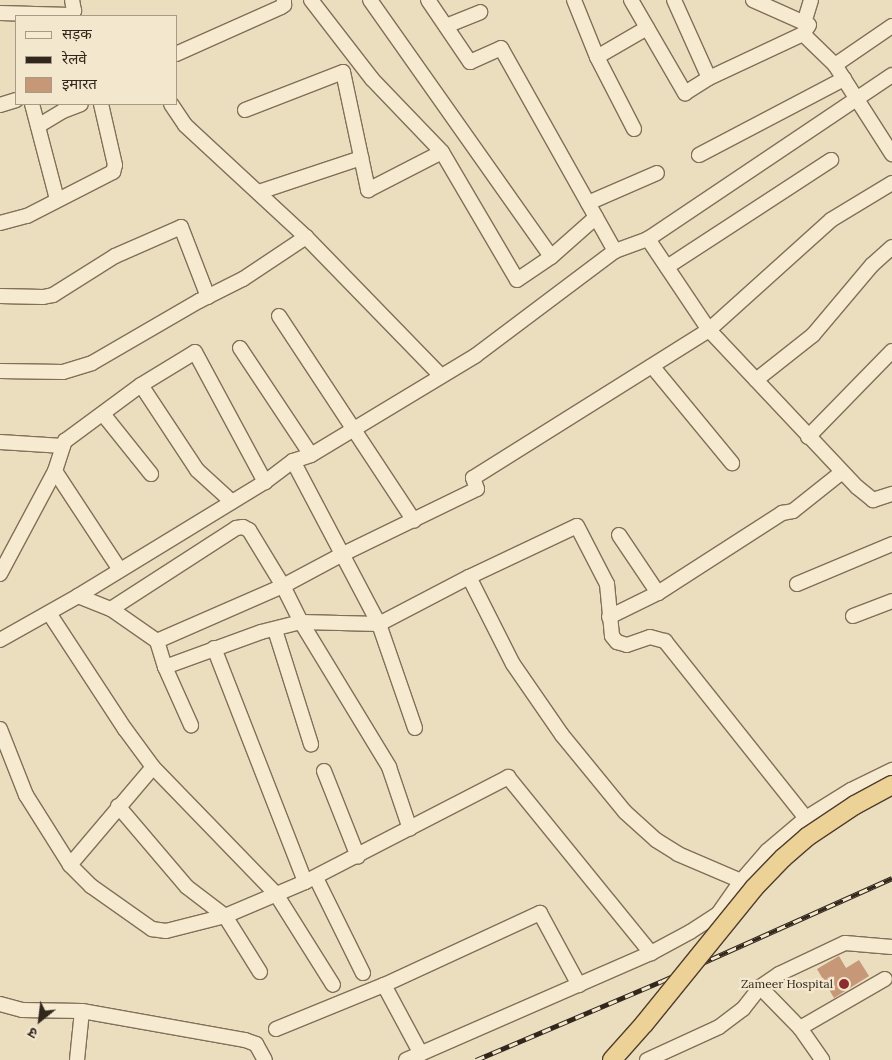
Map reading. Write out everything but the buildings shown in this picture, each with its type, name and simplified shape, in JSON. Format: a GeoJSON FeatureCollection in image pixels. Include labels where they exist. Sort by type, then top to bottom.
{"type":"FeatureCollection","features":[{"type":"Feature","properties":{"kind":"main road"},"geometry":{"type":"LineString","coordinates":[[612,1060],[644,1024],[754,888],[783,858],[807,836],[855,805],[892,785]]}},
{"type":"Feature","properties":{"kind":"street"},"geometry":{"type":"LineString","coordinates":[[178,53],[284,2],[297,0]]}},
{"type":"Feature","properties":{"kind":"street"},"geometry":{"type":"LineString","coordinates":[[311,0],[372,79],[442,152],[517,280],[551,257],[596,217]]}},
{"type":"Feature","properties":{"kind":"street"},"geometry":{"type":"LineString","coordinates":[[370,0],[551,257]]}},
{"type":"Feature","properties":{"kind":"street"},"geometry":{"type":"LineString","coordinates":[[428,0],[470,62],[501,48],[615,251]]}},
{"type":"Feature","properties":{"kind":"street"},"geometry":{"type":"LineString","coordinates":[[574,0],[597,57],[634,129]]}},
{"type":"Feature","properties":{"kind":"street"},"geometry":{"type":"LineString","coordinates":[[631,0],[684,93],[708,78],[804,28],[811,0]]}},
{"type":"Feature","properties":{"kind":"street"},"geometry":{"type":"LineString","coordinates":[[674,0],[708,78]]}},
{"type":"Feature","properties":{"kind":"street"},"geometry":{"type":"LineString","coordinates":[[753,0],[804,28],[835,65],[892,154]]}},
{"type":"Feature","properties":{"kind":"street"},"geometry":{"type":"LineString","coordinates":[[0,13],[70,15],[75,9]]}},
{"type":"Feature","properties":{"kind":"street"},"geometry":{"type":"LineString","coordinates":[[446,26],[480,12]]}},
{"type":"Feature","properties":{"kind":"street"},"geometry":{"type":"LineString","coordinates":[[835,65],[892,26]]}},
{"type":"Feature","properties":{"kind":"street"},"geometry":{"type":"LineString","coordinates":[[597,57],[647,28]]}},
{"type":"Feature","properties":{"kind":"street"},"geometry":{"type":"LineString","coordinates":[[245,110],[343,72],[368,190],[442,152]]}},
{"type":"Feature","properties":{"kind":"street"},"geometry":{"type":"LineString","coordinates":[[0,640],[78,596],[265,482],[293,461],[311,455],[475,356],[615,251],[648,239],[892,75]]}},
{"type":"Feature","properties":{"kind":"street"},"geometry":{"type":"LineString","coordinates":[[699,155],[844,79]]}},
{"type":"Feature","properties":{"kind":"street"},"geometry":{"type":"LineString","coordinates":[[0,105],[15,100]]}},
{"type":"Feature","properties":{"kind":"street"},"geometry":{"type":"LineString","coordinates":[[32,105],[57,199]]}},
{"type":"Feature","properties":{"kind":"street"},"geometry":{"type":"LineString","coordinates":[[38,126],[63,111],[78,105]]}},
{"type":"Feature","properties":{"kind":"street"},"geometry":{"type":"LineString","coordinates":[[0,223],[27,216],[57,199],[111,174],[115,168],[101,105]]}},
{"type":"Feature","properties":{"kind":"street"},"geometry":{"type":"LineString","coordinates":[[172,105],[185,125],[306,237],[441,376]]}},
{"type":"Feature","properties":{"kind":"street"},"geometry":{"type":"LineString","coordinates":[[259,192],[361,158]]}},
{"type":"Feature","properties":{"kind":"street"},"geometry":{"type":"LineString","coordinates":[[667,267],[831,160]]}},
{"type":"Feature","properties":{"kind":"street"},"geometry":{"type":"LineString","coordinates":[[588,203],[658,173]]}},
{"type":"Feature","properties":{"kind":"street"},"geometry":{"type":"LineString","coordinates":[[157,641],[283,586],[341,555],[477,489],[473,478],[709,330],[831,220],[892,183]]}},
{"type":"Feature","properties":{"kind":"street"},"geometry":{"type":"LineString","coordinates":[[0,296],[48,297],[128,249],[181,227],[208,297]]}},
{"type":"Feature","properties":{"kind":"street"},"geometry":{"type":"LineString","coordinates":[[0,371],[46,373],[76,369],[92,362],[243,279],[306,237]]}},
{"type":"Feature","properties":{"kind":"street"},"geometry":{"type":"LineString","coordinates":[[648,239],[709,330],[841,473],[873,500],[892,494]]}},
{"type":"Feature","properties":{"kind":"street"},"geometry":{"type":"LineString","coordinates":[[756,380],[813,335],[872,265],[892,246]]}},
{"type":"Feature","properties":{"kind":"street"},"geometry":{"type":"LineString","coordinates":[[279,316],[355,428],[414,521]]}},
{"type":"Feature","properties":{"kind":"street"},"geometry":{"type":"LineString","coordinates":[[240,348],[311,455]]}},
{"type":"Feature","properties":{"kind":"street"},"geometry":{"type":"LineString","coordinates":[[808,437],[892,351]]}},
{"type":"Feature","properties":{"kind":"street"},"geometry":{"type":"LineString","coordinates":[[0,574],[55,471],[65,441],[141,385],[195,352],[265,482]]}},
{"type":"Feature","properties":{"kind":"street"},"geometry":{"type":"LineString","coordinates":[[652,366],[732,463]]}},
{"type":"Feature","properties":{"kind":"street"},"geometry":{"type":"LineString","coordinates":[[141,385],[196,470],[232,502]]}},
{"type":"Feature","properties":{"kind":"street"},"geometry":{"type":"LineString","coordinates":[[103,414],[151,474]]}},
{"type":"Feature","properties":{"kind":"street"},"geometry":{"type":"LineString","coordinates":[[0,442],[64,446]]}},
{"type":"Feature","properties":{"kind":"street"},"geometry":{"type":"LineString","coordinates":[[293,461],[379,624],[415,728]]}},
{"type":"Feature","properties":{"kind":"street"},"geometry":{"type":"LineString","coordinates":[[55,471],[120,570]]}},
{"type":"Feature","properties":{"kind":"street"},"geometry":{"type":"LineString","coordinates":[[609,617],[658,593],[782,513],[794,511],[841,473]]}},
{"type":"Feature","properties":{"kind":"street"},"geometry":{"type":"LineString","coordinates":[[165,667],[214,648],[301,622],[379,624],[469,577],[578,526],[607,584],[612,636],[617,642],[627,645],[650,637],[665,641],[806,818]]}},
{"type":"Feature","properties":{"kind":"street"},"geometry":{"type":"LineString","coordinates":[[111,609],[236,528],[243,527],[254,535],[301,622],[389,767],[410,829]]}},
{"type":"Feature","properties":{"kind":"street"},"geometry":{"type":"LineString","coordinates":[[619,535],[658,593]]}},
{"type":"Feature","properties":{"kind":"street"},"geometry":{"type":"LineString","coordinates":[[797,584],[892,544]]}},
{"type":"Feature","properties":{"kind":"street"},"geometry":{"type":"LineString","coordinates":[[469,577],[513,664],[562,735],[625,812],[656,840],[678,854],[741,881]]}},
{"type":"Feature","properties":{"kind":"street"},"geometry":{"type":"LineString","coordinates":[[78,596],[111,609],[157,641],[165,667],[191,725]]}},
{"type":"Feature","properties":{"kind":"street"},"geometry":{"type":"LineString","coordinates":[[853,616],[892,601]]}},
{"type":"Feature","properties":{"kind":"street"},"geometry":{"type":"LineString","coordinates":[[48,613],[125,729],[153,767],[276,894],[333,985]]}},
{"type":"Feature","properties":{"kind":"street"},"geometry":{"type":"LineString","coordinates":[[275,630],[312,744]]}},
{"type":"Feature","properties":{"kind":"street"},"geometry":{"type":"LineString","coordinates":[[214,648],[311,880],[364,973]]}},
{"type":"Feature","properties":{"kind":"street"},"geometry":{"type":"LineString","coordinates":[[0,729],[26,795],[70,865],[90,886],[152,929],[166,932],[225,916],[311,880],[508,777],[651,953]]}},
{"type":"Feature","properties":{"kind":"street"},"geometry":{"type":"LineString","coordinates":[[70,865],[118,806],[153,767]]}},
{"type":"Feature","properties":{"kind":"street"},"geometry":{"type":"LineString","coordinates":[[406,1060],[651,953],[718,914],[741,881],[768,851],[806,818],[851,790],[892,770]]}},
{"type":"Feature","properties":{"kind":"street"},"geometry":{"type":"LineString","coordinates":[[324,771],[358,856]]}},
{"type":"Feature","properties":{"kind":"street"},"geometry":{"type":"LineString","coordinates":[[118,806],[187,887],[225,916],[260,972]]}},
{"type":"Feature","properties":{"kind":"street"},"geometry":{"type":"LineString","coordinates":[[276,1029],[384,985],[540,912],[579,985]]}},
{"type":"Feature","properties":{"kind":"street"},"geometry":{"type":"LineString","coordinates":[[646,1060],[720,1027],[743,1009],[760,987],[779,974],[845,943],[892,947]]}},
{"type":"Feature","properties":{"kind":"street"},"geometry":{"type":"LineString","coordinates":[[800,1028],[885,979]]}},
{"type":"Feature","properties":{"kind":"street"},"geometry":{"type":"LineString","coordinates":[[384,985],[421,1054]]}},
{"type":"Feature","properties":{"kind":"street"},"geometry":{"type":"LineString","coordinates":[[760,987],[800,1028],[822,1060]]}},
{"type":"Feature","properties":{"kind":"street"},"geometry":{"type":"LineString","coordinates":[[0,1004],[22,1010],[82,1011],[245,1040],[256,1044],[265,1060]]}},
{"type":"Feature","properties":{"kind":"street"},"geometry":{"type":"LineString","coordinates":[[77,1060],[82,1011]]}},
{"type":"Feature","properties":{"kind":"railway"},"geometry":{"type":"LineString","coordinates":[[476,1060],[662,981],[892,878]]}},
{"type":"Feature","properties":{"kind":"place","name":"Zameer Hospital"},"geometry":{"type":"Point","coordinates":[844,984]}}]}
